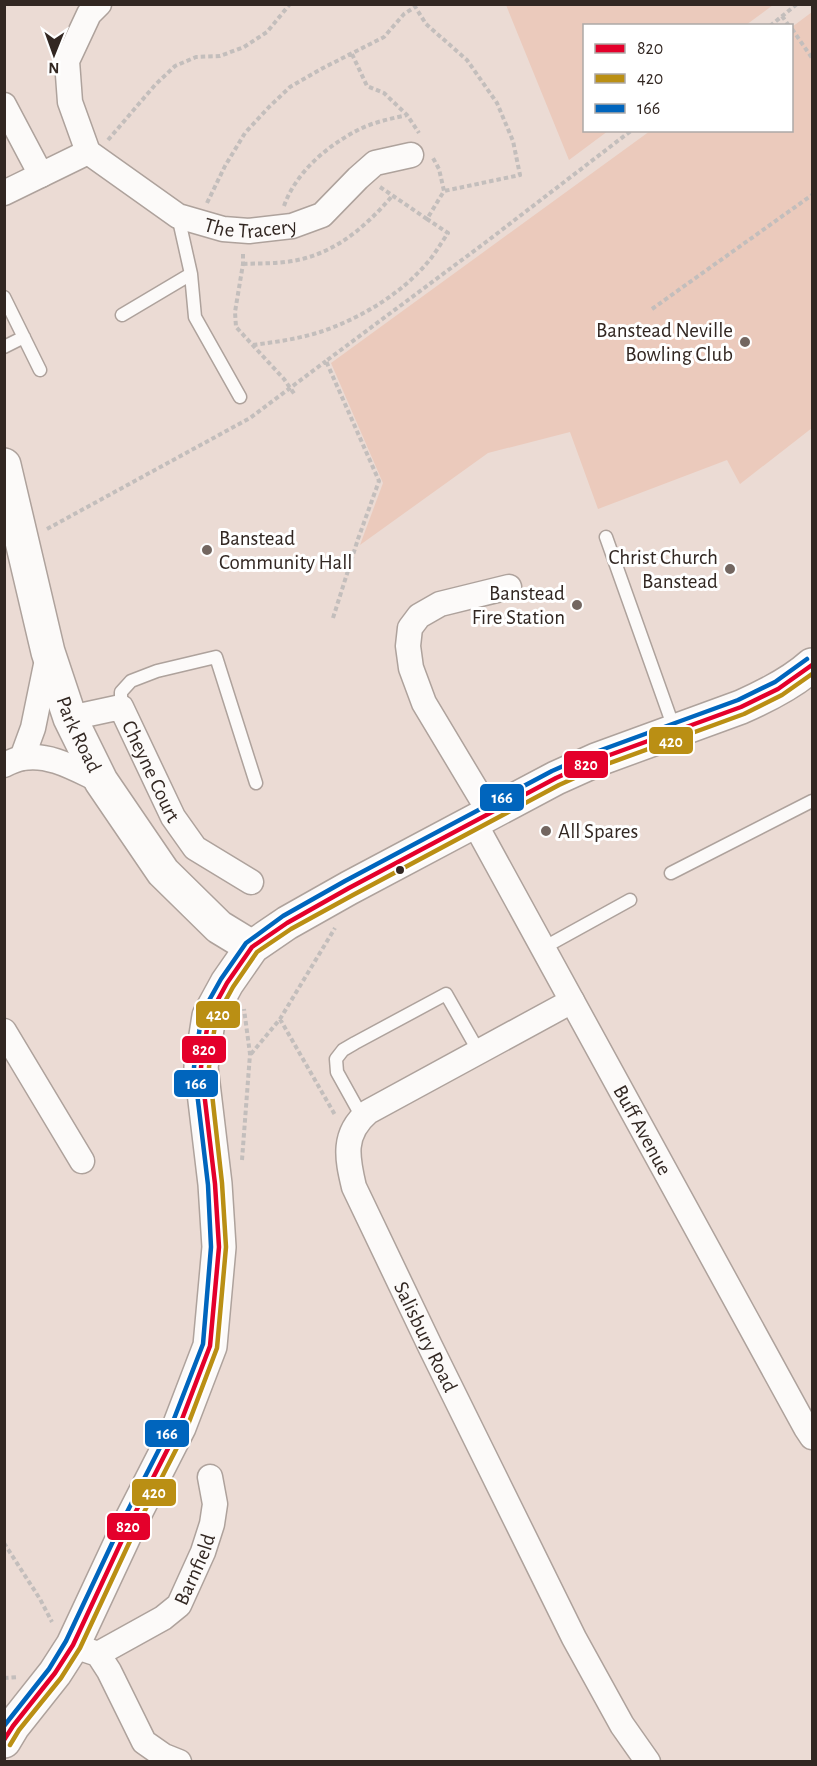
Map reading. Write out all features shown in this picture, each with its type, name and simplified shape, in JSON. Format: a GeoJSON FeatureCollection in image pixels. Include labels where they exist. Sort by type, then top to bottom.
{"type":"FeatureCollection","features":[{"type":"Feature","properties":{"kind":"main road","name":"Park Road"},"geometry":{"type":"LineString","coordinates":[[4,465],[48,652],[70,718],[101,781],[163,872],[219,927],[252,947]]}},
{"type":"Feature","properties":{"kind":"main road"},"geometry":{"type":"LineString","coordinates":[[7,1734],[55,1673],[86,1649],[131,1521],[179,1427],[210,1346],[219,1247],[215,1184],[201,1067],[209,1016],[227,983],[252,947],[286,923],[556,778],[596,760],[760,699],[813,665]]}},
{"type":"Feature","properties":{"kind":"street"},"geometry":{"type":"LineString","coordinates":[[4,193],[88,152],[70,102],[67,61],[89,14],[99,4]]}},
{"type":"Feature","properties":{"kind":"street"},"geometry":{"type":"LineString","coordinates":[[4,105],[41,176]]}},
{"type":"Feature","properties":{"kind":"street","name":"The Tracery"},"geometry":{"type":"LineString","coordinates":[[88,152],[188,220],[223,229],[242,231],[292,226],[322,215],[375,163],[411,154]]}},
{"type":"Feature","properties":{"kind":"street","name":"Buff Avenue"},"geometry":{"type":"LineString","coordinates":[[509,587],[440,604],[419,616],[410,628],[408,646],[411,668],[424,704],[482,817],[543,948],[813,1437]]}},
{"type":"Feature","properties":{"kind":"street"},"geometry":{"type":"LineString","coordinates":[[13,761],[33,728],[48,652]]}},
{"type":"Feature","properties":{"kind":"street","name":"Cheyne Court"},"geometry":{"type":"LineString","coordinates":[[70,718],[121,707],[173,817],[195,848],[251,882]]}},
{"type":"Feature","properties":{"kind":"street"},"geometry":{"type":"LineString","coordinates":[[13,761],[42,758],[64,764],[101,781]]}},
{"type":"Feature","properties":{"kind":"street"},"geometry":{"type":"LineString","coordinates":[[163,872],[195,848]]}},
{"type":"Feature","properties":{"kind":"street"},"geometry":{"type":"LineString","coordinates":[[349,1139],[357,1122],[368,1112],[572,1001]]}},
{"type":"Feature","properties":{"kind":"street"},"geometry":{"type":"LineString","coordinates":[[4,1031],[82,1161]]}},
{"type":"Feature","properties":{"kind":"street","name":"Salisbury Road"},"geometry":{"type":"LineString","coordinates":[[349,1139],[348,1163],[354,1187],[430,1347],[574,1638],[622,1725],[648,1761]]}},
{"type":"Feature","properties":{"kind":"street","name":"Barnfield"},"geometry":{"type":"LineString","coordinates":[[86,1649],[163,1618],[179,1605],[203,1552],[212,1524],[215,1504],[210,1477]]}},
{"type":"Feature","properties":{"kind":"street"},"geometry":{"type":"LineString","coordinates":[[86,1649],[109,1671],[144,1742],[164,1756],[179,1761]]}},
{"type":"Feature","properties":{"kind":"lane"},"geometry":{"type":"LineString","coordinates":[[188,220],[195,317],[240,397]]}},
{"type":"Feature","properties":{"kind":"lane"},"geometry":{"type":"LineString","coordinates":[[122,315],[191,274]]}},
{"type":"Feature","properties":{"kind":"lane"},"geometry":{"type":"LineString","coordinates":[[4,297],[40,370]]}},
{"type":"Feature","properties":{"kind":"lane"},"geometry":{"type":"LineString","coordinates":[[4,347],[24,337]]}},
{"type":"Feature","properties":{"kind":"lane"},"geometry":{"type":"LineString","coordinates":[[606,537],[675,732]]}},
{"type":"Feature","properties":{"kind":"lane"},"geometry":{"type":"LineString","coordinates":[[121,707],[121,692],[131,681],[157,671],[216,657],[256,783]]}},
{"type":"Feature","properties":{"kind":"lane"},"geometry":{"type":"LineString","coordinates":[[671,873],[813,801]]}},
{"type":"Feature","properties":{"kind":"lane"},"geometry":{"type":"LineString","coordinates":[[543,948],[630,900]]}},
{"type":"Feature","properties":{"kind":"lane"},"geometry":{"type":"LineString","coordinates":[[362,1117],[337,1072],[336,1059],[343,1050],[355,1043],[446,994],[479,1052]]}},
{"type":"Feature","properties":{"kind":"path"},"geometry":{"type":"LineString","coordinates":[[88,152],[109,140],[155,85],[175,66],[196,57],[220,56],[244,47],[267,32],[290,4]]}},
{"type":"Feature","properties":{"kind":"path"},"geometry":{"type":"LineString","coordinates":[[772,24],[797,4]]}},
{"type":"Feature","properties":{"kind":"path"},"geometry":{"type":"LineString","coordinates":[[188,220],[245,133],[269,107],[291,87],[384,37],[414,5],[426,24],[467,60],[497,103],[513,141],[520,175],[444,191]]}},
{"type":"Feature","properties":{"kind":"path"},"geometry":{"type":"LineString","coordinates":[[782,16],[788,24]]}},
{"type":"Feature","properties":{"kind":"path"},"geometry":{"type":"LineString","coordinates":[[793,31],[813,58]]}},
{"type":"Feature","properties":{"kind":"path"},"geometry":{"type":"LineString","coordinates":[[276,229],[287,199],[305,171],[329,148],[359,129],[407,115],[384,93],[367,86],[352,54]]}},
{"type":"Feature","properties":{"kind":"path"},"geometry":{"type":"LineString","coordinates":[[22,542],[249,418],[629,132]]}},
{"type":"Feature","properties":{"kind":"path"},"geometry":{"type":"LineString","coordinates":[[243,264],[286,262],[316,255],[339,245],[375,216],[393,195]]}},
{"type":"Feature","properties":{"kind":"path"},"geometry":{"type":"LineString","coordinates":[[652,309],[813,195]]}},
{"type":"Feature","properties":{"kind":"path"},"geometry":{"type":"LineString","coordinates":[[253,345],[320,332],[361,314],[403,287],[428,263],[448,233],[427,219]]}},
{"type":"Feature","properties":{"kind":"path"},"geometry":{"type":"LineString","coordinates":[[242,231],[243,264],[235,312],[236,327],[296,394]]}},
{"type":"Feature","properties":{"kind":"path"},"geometry":{"type":"LineString","coordinates":[[326,361],[379,482],[333,618]]}},
{"type":"Feature","properties":{"kind":"path"},"geometry":{"type":"LineString","coordinates":[[250,1054],[280,1019],[342,920]]}},
{"type":"Feature","properties":{"kind":"path"},"geometry":{"type":"LineString","coordinates":[[280,1019],[349,1139]]}},
{"type":"Feature","properties":{"kind":"path"},"geometry":{"type":"LineString","coordinates":[[4,1544],[40,1599],[59,1636],[86,1649]]}},
{"type":"Feature","properties":{"kind":"shaded area"},"geometry":{"type":"Polygon","coordinates":[[[506,5],[773,5],[747,24],[583,24],[583,132],[607,132],[569,160],[506,5]]]}},
{"type":"Feature","properties":{"kind":"shaded area"},"geometry":{"type":"Polygon","coordinates":[[[812,12],[812,428],[740,484],[727,460],[598,509],[570,432],[488,453],[360,545],[383,483],[331,363],[649,132],[793,132],[793,26],[812,12]]]}},
{"type":"Feature","properties":{"kind":"transit line","name":"166"},"geometry":{"type":"LineString","coordinates":[[4,1726],[49,1669],[66,1641],[124,1518],[172,1424],[203,1344],[211,1247],[208,1185],[194,1067],[202,1013],[221,979],[246,943],[283,916],[345,881],[552,771],[593,753],[738,700],[775,682],[807,659]]}},
{"type":"Feature","properties":{"kind":"transit line","name":"820"},"geometry":{"type":"LineString","coordinates":[[4,1740],[55,1673],[73,1645],[131,1521],[179,1427],[210,1346],[219,1247],[215,1184],[201,1067],[209,1016],[227,983],[252,947],[287,923],[349,888],[556,778],[596,760],[741,707],[778,689],[812,665]]}},
{"type":"Feature","properties":{"kind":"transit line","name":"420"},"geometry":{"type":"LineString","coordinates":[[10,1745],[19,1730],[61,1678],[80,1648],[138,1524],[186,1430],[217,1348],[226,1247],[222,1183],[209,1067],[216,1018],[233,987],[257,952],[291,929],[559,785],[599,767],[744,714],[782,695],[812,674]]}},
{"type":"Feature","properties":{"kind":"place","name":"Banstead Neville Bowling Club"},"geometry":{"type":"Point","coordinates":[745,342]}},
{"type":"Feature","properties":{"kind":"place","name":"Banstead Community Hall"},"geometry":{"type":"Point","coordinates":[207,550]}},
{"type":"Feature","properties":{"kind":"place","name":"Christ Church Banstead"},"geometry":{"type":"Point","coordinates":[730,569]}},
{"type":"Feature","properties":{"kind":"place","name":"Banstead Fire Station"},"geometry":{"type":"Point","coordinates":[577,605]}},
{"type":"Feature","properties":{"kind":"place","name":"All Spares"},"geometry":{"type":"Point","coordinates":[546,831]}}]}
